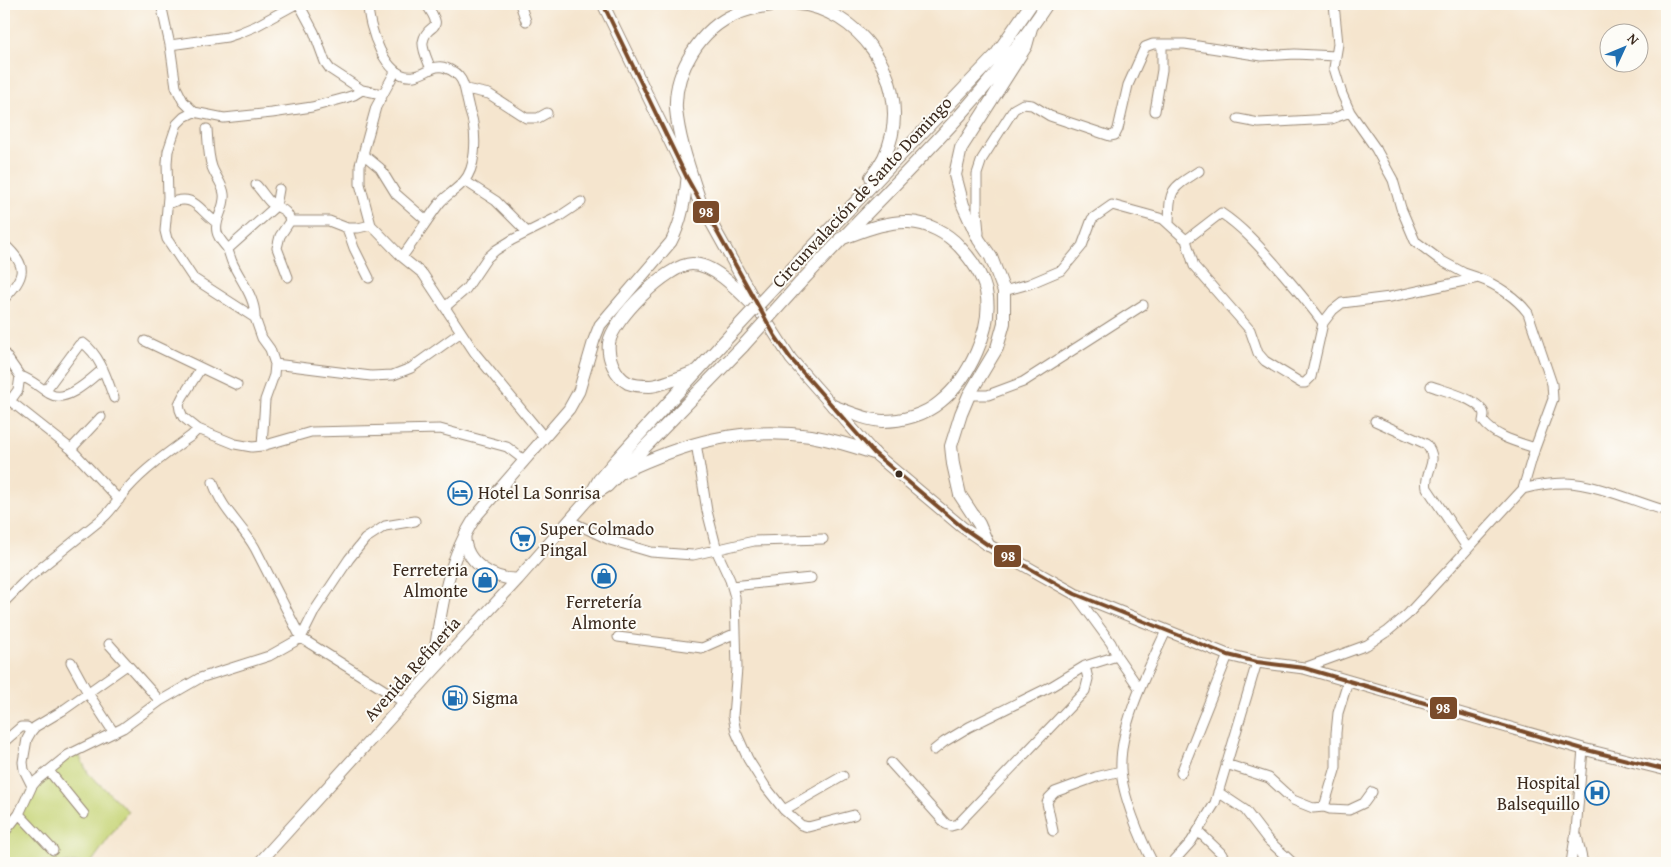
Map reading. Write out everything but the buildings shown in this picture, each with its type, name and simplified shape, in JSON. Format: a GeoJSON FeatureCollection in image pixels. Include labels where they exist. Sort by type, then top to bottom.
{"type":"FeatureCollection","features":[{"type":"Feature","properties":{"kind":"highway"},"geometry":{"type":"LineString","coordinates":[[701,205],[679,132],[676,107],[679,84],[688,60],[701,41],[717,26],[735,14],[757,7],[776,4]]}},
{"type":"Feature","properties":{"kind":"highway"},"geometry":{"type":"LineString","coordinates":[[800,4],[806,4],[830,13],[851,25],[868,42],[882,62],[892,88],[895,110],[894,131],[887,152],[879,168],[842,217]]}},
{"type":"Feature","properties":{"kind":"highway","name":"Circunvalación de Santo Domingo"},"geometry":{"type":"LineString","coordinates":[[589,498],[599,480],[611,466],[731,334],[996,55],[1031,4]]}},
{"type":"Feature","properties":{"kind":"highway","name":"Circunvalación de Santo Domingo"},"geometry":{"type":"LineString","coordinates":[[589,498],[608,486],[744,346],[840,239],[961,113],[1031,28],[1047,4]]}},
{"type":"Feature","properties":{"kind":"highway"},"geometry":{"type":"LineString","coordinates":[[988,544],[980,524],[960,495],[953,464],[952,446],[953,437],[969,394],[997,348],[1004,323],[1004,291],[991,258],[979,240],[962,204],[954,175],[961,148],[1026,46],[1031,28]]}},
{"type":"Feature","properties":{"kind":"highway"},"geometry":{"type":"LineString","coordinates":[[833,406],[859,416],[883,421],[906,418],[925,412],[940,402],[955,387],[970,364],[987,322],[986,292],[978,272],[968,255],[952,239],[934,228],[912,222],[892,222],[840,239]]}},
{"type":"Feature","properties":{"kind":"highway"},"geometry":{"type":"LineString","coordinates":[[698,371],[652,387],[628,383],[618,373],[611,361],[609,343],[614,329],[627,312],[656,282],[680,266],[692,264],[707,267],[719,274],[762,314]]}},
{"type":"Feature","properties":{"kind":"highway"},"geometry":{"type":"LineString","coordinates":[[620,474],[651,459],[696,443],[728,435],[787,433],[837,442],[874,453]]}},
{"type":"Feature","properties":{"kind":"main road"},"geometry":{"type":"LineString","coordinates":[[603,4],[701,205],[762,314],[791,359],[874,453],[962,527],[1075,594],[1228,655],[1257,662],[1304,668],[1583,749],[1667,770]]}},
{"type":"Feature","properties":{"kind":"main road"},"geometry":{"type":"LineString","coordinates":[[432,672],[448,578],[465,532],[477,515],[569,409],[579,391],[600,325],[671,242],[683,213],[687,178]]}},
{"type":"Feature","properties":{"kind":"main road","name":"Avenida Refinería"},"geometry":{"type":"LineString","coordinates":[[260,863],[589,498]]}},
{"type":"Feature","properties":{"kind":"main road"},"geometry":{"type":"LineString","coordinates":[[465,532],[465,546],[468,554],[479,566],[495,576],[506,580],[518,579]]}},
{"type":"Feature","properties":{"kind":"street"},"geometry":{"type":"LineString","coordinates":[[161,4],[170,45],[176,87],[183,101],[194,112],[224,118],[272,113],[312,107],[354,95],[362,90]]}},
{"type":"Feature","properties":{"kind":"street"},"geometry":{"type":"LineString","coordinates":[[170,45],[239,33],[297,4],[314,32],[325,62],[330,69],[362,90],[382,94]]}},
{"type":"Feature","properties":{"kind":"street"},"geometry":{"type":"LineString","coordinates":[[368,4],[368,13],[377,42],[395,72],[405,76],[414,76],[425,73],[437,66],[443,66],[452,70],[461,79],[466,89],[473,123],[474,148],[471,172],[465,181],[441,202],[402,257]]}},
{"type":"Feature","properties":{"kind":"street"},"geometry":{"type":"LineString","coordinates":[[426,4],[436,18],[435,26],[426,34],[423,44],[431,69]]}},
{"type":"Feature","properties":{"kind":"street"},"geometry":{"type":"LineString","coordinates":[[520,4],[526,21]]}},
{"type":"Feature","properties":{"kind":"street"},"geometry":{"type":"LineString","coordinates":[[1304,668],[1367,644],[1388,631],[1407,614],[1468,549],[1523,489],[1535,448],[1553,399],[1552,384],[1528,313],[1520,303],[1487,281],[1464,273],[1440,260],[1415,241],[1400,208],[1393,180],[1376,149],[1350,112],[1342,94],[1334,68],[1338,44],[1334,4]]}},
{"type":"Feature","properties":{"kind":"street"},"geometry":{"type":"LineString","coordinates":[[1154,111],[1162,70],[1162,44]]}},
{"type":"Feature","properties":{"kind":"street"},"geometry":{"type":"LineString","coordinates":[[979,240],[976,211],[977,174],[982,160],[1014,109],[1023,104],[1032,105],[1050,116],[1110,136],[1115,135],[1118,129],[1128,86],[1145,46],[1185,44],[1262,56],[1295,54],[1336,56]]}},
{"type":"Feature","properties":{"kind":"street"},"geometry":{"type":"LineString","coordinates":[[395,72],[382,94],[371,123],[360,165],[360,184],[370,225],[402,257],[423,274],[487,369],[544,437]]}},
{"type":"Feature","properties":{"kind":"street"},"geometry":{"type":"LineString","coordinates":[[466,89],[489,94],[526,118],[538,118],[547,113]]}},
{"type":"Feature","properties":{"kind":"street"},"geometry":{"type":"LineString","coordinates":[[194,112],[184,117],[178,124],[168,150],[166,163],[168,204],[164,224],[168,239],[193,278],[254,318]]}},
{"type":"Feature","properties":{"kind":"street"},"geometry":{"type":"LineString","coordinates":[[1238,119],[1259,123],[1331,119],[1350,112]]}},
{"type":"Feature","properties":{"kind":"street"},"geometry":{"type":"LineString","coordinates":[[207,129],[212,169],[222,187],[224,195],[224,203],[217,223],[217,232],[221,241],[228,249],[231,261],[250,296],[255,312],[254,318],[262,338],[270,349],[275,364],[274,375],[265,400],[262,446]]}},
{"type":"Feature","properties":{"kind":"street"},"geometry":{"type":"LineString","coordinates":[[363,154],[380,168],[396,194],[427,220]]}},
{"type":"Feature","properties":{"kind":"street"},"geometry":{"type":"LineString","coordinates":[[1169,224],[1170,198],[1174,190],[1182,182],[1200,171]]}},
{"type":"Feature","properties":{"kind":"street"},"geometry":{"type":"LineString","coordinates":[[465,181],[496,202],[527,232]]}},
{"type":"Feature","properties":{"kind":"street"},"geometry":{"type":"LineString","coordinates":[[256,185],[270,202],[284,209],[289,216],[290,221],[280,236],[276,248],[288,277]]}},
{"type":"Feature","properties":{"kind":"street"},"geometry":{"type":"LineString","coordinates":[[228,249],[276,206],[279,189]]}},
{"type":"Feature","properties":{"kind":"street"},"geometry":{"type":"LineString","coordinates":[[168,204],[178,200],[189,200],[200,206],[217,223]]}},
{"type":"Feature","properties":{"kind":"street"},"geometry":{"type":"LineString","coordinates":[[445,308],[466,289],[487,258],[512,240],[560,216],[581,202]]}},
{"type":"Feature","properties":{"kind":"street"},"geometry":{"type":"LineString","coordinates":[[1004,291],[1029,284],[1062,270],[1082,246],[1092,219],[1112,205],[1163,219],[1186,240],[1194,266],[1250,330],[1260,357],[1301,383],[1305,383],[1311,377],[1323,323],[1333,310],[1342,303],[1390,297],[1478,278]]}},
{"type":"Feature","properties":{"kind":"street"},"geometry":{"type":"LineString","coordinates":[[1186,240],[1221,213],[1236,223],[1258,246],[1306,299],[1323,323]]}},
{"type":"Feature","properties":{"kind":"street"},"geometry":{"type":"LineString","coordinates":[[290,221],[329,221],[347,228],[370,225]]}},
{"type":"Feature","properties":{"kind":"street"},"geometry":{"type":"LineString","coordinates":[[347,228],[354,248],[369,278]]}},
{"type":"Feature","properties":{"kind":"street"},"geometry":{"type":"LineString","coordinates":[[4,244],[20,263],[22,272],[20,282],[4,299]]}},
{"type":"Feature","properties":{"kind":"street"},"geometry":{"type":"LineString","coordinates":[[969,394],[988,395],[1023,382],[1143,305]]}},
{"type":"Feature","properties":{"kind":"street"},"geometry":{"type":"LineString","coordinates":[[275,364],[371,376],[393,375],[411,368],[461,332]]}},
{"type":"Feature","properties":{"kind":"street"},"geometry":{"type":"LineString","coordinates":[[145,341],[238,385]]}},
{"type":"Feature","properties":{"kind":"street"},"geometry":{"type":"LineString","coordinates":[[45,391],[83,343],[89,347],[103,369],[114,398]]}},
{"type":"Feature","properties":{"kind":"street"},"geometry":{"type":"LineString","coordinates":[[4,353],[20,376],[27,378],[56,397],[61,397],[78,390],[103,369]]}},
{"type":"Feature","properties":{"kind":"street"},"geometry":{"type":"LineString","coordinates":[[201,368],[179,404],[183,417],[198,429],[244,446],[262,446],[311,432],[440,430],[507,447],[524,460]]}},
{"type":"Feature","properties":{"kind":"street"},"geometry":{"type":"LineString","coordinates":[[20,376],[18,390],[7,398],[71,449],[119,500]]}},
{"type":"Feature","properties":{"kind":"street"},"geometry":{"type":"LineString","coordinates":[[1432,386],[1474,402],[1482,409],[1483,421],[1488,428],[1506,438],[1535,448]]}},
{"type":"Feature","properties":{"kind":"street"},"geometry":{"type":"LineString","coordinates":[[71,449],[101,417]]}},
{"type":"Feature","properties":{"kind":"street"},"geometry":{"type":"LineString","coordinates":[[1375,421],[1426,444],[1429,448],[1432,461],[1426,482],[1427,488],[1468,549]]}},
{"type":"Feature","properties":{"kind":"street"},"geometry":{"type":"LineString","coordinates":[[4,602],[27,579],[103,518],[127,489],[198,429]]}},
{"type":"Feature","properties":{"kind":"street"},"geometry":{"type":"LineString","coordinates":[[696,443],[707,511],[717,549],[735,597],[737,668],[733,716],[736,732],[748,759],[765,786],[784,810],[801,825],[808,827],[854,815]]}},
{"type":"Feature","properties":{"kind":"street"},"geometry":{"type":"LineString","coordinates":[[213,482],[223,506],[250,539],[301,638],[405,703]]}},
{"type":"Feature","properties":{"kind":"street"},"geometry":{"type":"LineString","coordinates":[[1523,489],[1540,485],[1567,483],[1592,488],[1667,511]]}},
{"type":"Feature","properties":{"kind":"street"},"geometry":{"type":"LineString","coordinates":[[4,833],[19,814],[32,786],[68,755],[123,728],[160,701],[200,678],[269,656],[301,638],[315,610],[349,558],[365,539],[385,526],[415,521]]}},
{"type":"Feature","properties":{"kind":"street"},"geometry":{"type":"LineString","coordinates":[[570,521],[610,540],[650,552],[693,556],[754,541],[823,539]]}},
{"type":"Feature","properties":{"kind":"street"},"geometry":{"type":"LineString","coordinates":[[732,586],[811,578]]}},
{"type":"Feature","properties":{"kind":"street"},"geometry":{"type":"LineString","coordinates":[[1075,594],[1111,643],[1139,688]]}},
{"type":"Feature","properties":{"kind":"street"},"geometry":{"type":"LineString","coordinates":[[1153,863],[1129,807],[1121,771],[1122,747],[1139,688],[1166,631]]}},
{"type":"Feature","properties":{"kind":"street"},"geometry":{"type":"LineString","coordinates":[[618,637],[702,648],[736,633]]}},
{"type":"Feature","properties":{"kind":"street"},"geometry":{"type":"LineString","coordinates":[[109,644],[160,701]]}},
{"type":"Feature","properties":{"kind":"street"},"geometry":{"type":"LineString","coordinates":[[1181,773],[1228,655]]}},
{"type":"Feature","properties":{"kind":"street"},"geometry":{"type":"LineString","coordinates":[[934,750],[969,727],[1052,686],[1085,666],[1118,656]]}},
{"type":"Feature","properties":{"kind":"street"},"geometry":{"type":"LineString","coordinates":[[72,662],[88,693],[114,733]]}},
{"type":"Feature","properties":{"kind":"street"},"geometry":{"type":"LineString","coordinates":[[1172,863],[1198,831],[1215,803],[1257,662]]}},
{"type":"Feature","properties":{"kind":"street"},"geometry":{"type":"LineString","coordinates":[[32,786],[22,762],[27,738],[31,732],[35,727],[128,665]]}},
{"type":"Feature","properties":{"kind":"street"},"geometry":{"type":"LineString","coordinates":[[891,763],[946,824],[951,826],[958,824],[1084,692],[1088,679],[1085,666]]}},
{"type":"Feature","properties":{"kind":"street"},"geometry":{"type":"LineString","coordinates":[[1324,807],[1336,767],[1338,713],[1348,681]]}},
{"type":"Feature","properties":{"kind":"street"},"geometry":{"type":"LineString","coordinates":[[6,740],[21,727],[27,727],[31,732]]}},
{"type":"Feature","properties":{"kind":"street"},"geometry":{"type":"LineString","coordinates":[[1570,863],[1576,831],[1583,749]]}},
{"type":"Feature","properties":{"kind":"street"},"geometry":{"type":"LineString","coordinates":[[1226,764],[1269,778],[1293,800],[1313,808],[1324,807],[1349,810],[1364,803],[1372,792]]}},
{"type":"Feature","properties":{"kind":"street"},"geometry":{"type":"LineString","coordinates":[[49,771],[84,814]]}},
{"type":"Feature","properties":{"kind":"street"},"geometry":{"type":"LineString","coordinates":[[1053,831],[1047,804],[1049,798],[1055,792],[1096,777],[1121,771]]}},
{"type":"Feature","properties":{"kind":"street"},"geometry":{"type":"LineString","coordinates":[[784,810],[844,776]]}},
{"type":"Feature","properties":{"kind":"street"},"geometry":{"type":"LineString","coordinates":[[1218,792],[1245,810],[1268,840],[1293,863]]}},
{"type":"Feature","properties":{"kind":"street"},"geometry":{"type":"LineString","coordinates":[[19,814],[53,850]]}},
{"type":"Feature","properties":{"kind":"street"},"geometry":{"type":"LineString","coordinates":[[1198,831],[1222,853],[1227,863]]}},
{"type":"Feature","properties":{"kind":"street"},"geometry":{"type":"LineString","coordinates":[[1576,831],[1582,863]]}},
{"type":"Feature","properties":{"kind":"green space"},"geometry":{"type":"Polygon","coordinates":[[[77,751],[88,773],[128,811],[91,863],[4,863],[4,833],[32,786],[77,751]]]}},
{"type":"Feature","properties":{"kind":"transit line","name":"98"},"geometry":{"type":"LineString","coordinates":[[603,4],[687,178],[775,336],[791,359],[874,453],[962,527],[988,545],[1075,594],[1228,655],[1257,662],[1304,668],[1583,749],[1667,770]]}},
{"type":"Feature","properties":{"kind":"place","name":"Hotel La Sonrisa"},"geometry":{"type":"Point","coordinates":[460,493]}},
{"type":"Feature","properties":{"kind":"place","name":"Super Colmado Pingal"},"geometry":{"type":"Point","coordinates":[523,539]}},
{"type":"Feature","properties":{"kind":"place","name":"Ferretería Almonte"},"geometry":{"type":"Point","coordinates":[604,576]}},
{"type":"Feature","properties":{"kind":"place","name":"Ferreteria Almonte"},"geometry":{"type":"Point","coordinates":[485,580]}},
{"type":"Feature","properties":{"kind":"place","name":"Sigma"},"geometry":{"type":"Point","coordinates":[455,698]}},
{"type":"Feature","properties":{"kind":"place","name":"Hospital Balsequillo"},"geometry":{"type":"Point","coordinates":[1597,793]}}]}
